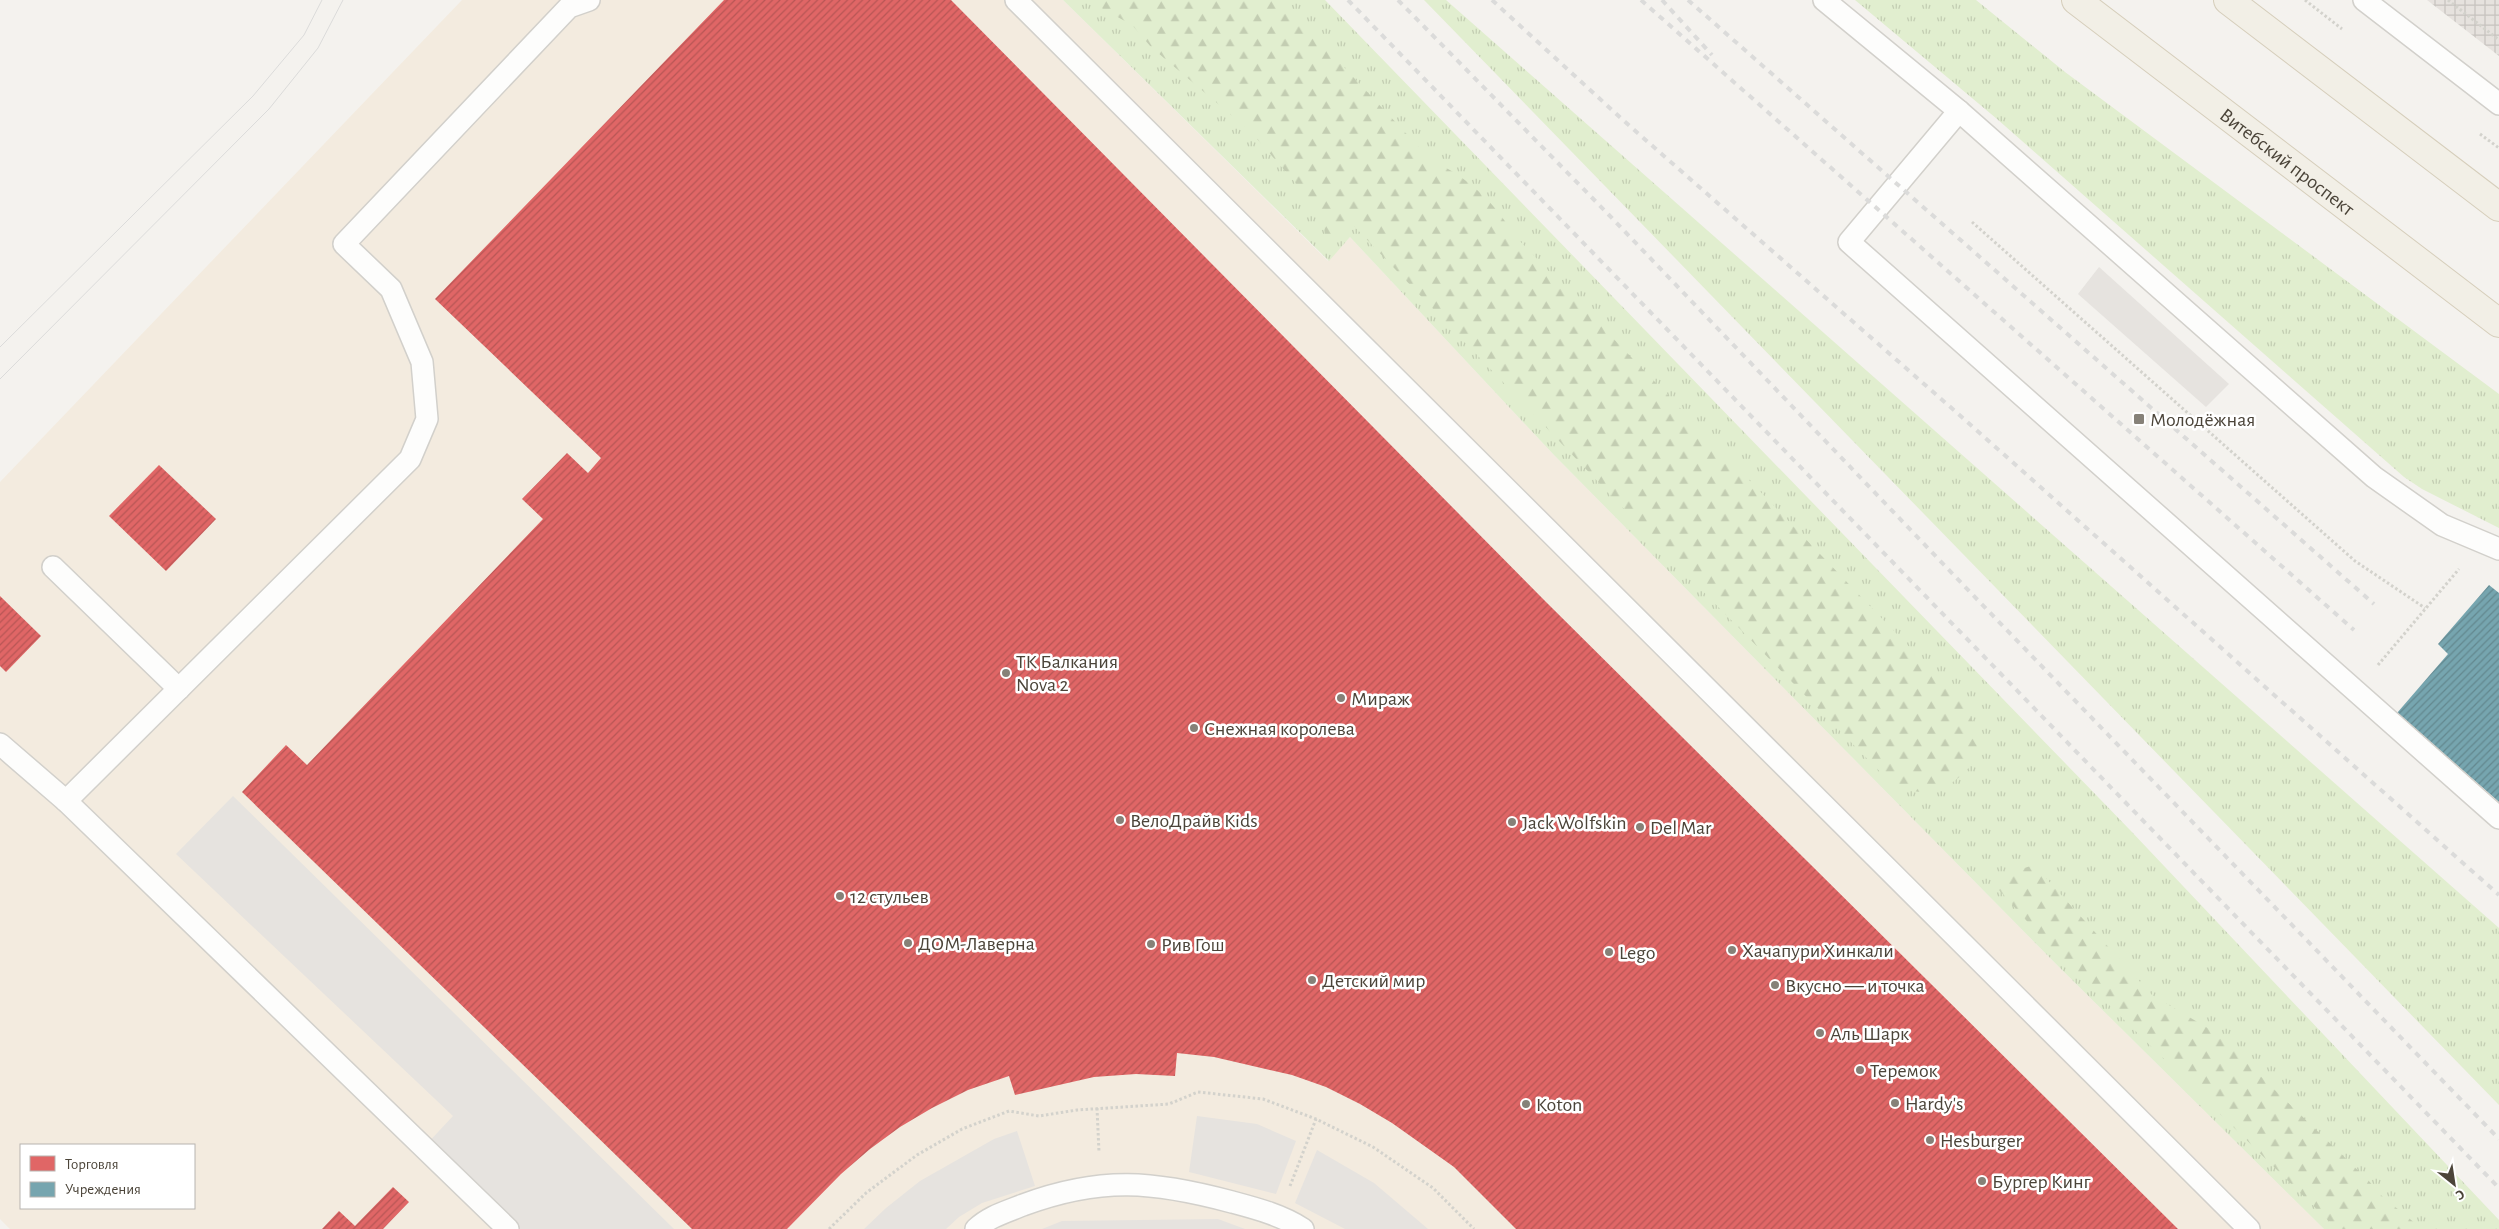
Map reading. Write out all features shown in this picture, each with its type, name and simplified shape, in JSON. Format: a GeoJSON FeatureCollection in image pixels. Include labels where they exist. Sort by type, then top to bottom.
{"type":"FeatureCollection","features":[{"type":"Feature","properties":{"kind":"main road","name":"Витебский проспект"},"geometry":{"type":"LineString","coordinates":[[2076,0],[2499,323]]}},
{"type":"Feature","properties":{"kind":"main road"},"geometry":{"type":"LineString","coordinates":[[2228,0],[2499,207]]}},
{"type":"Feature","properties":{"kind":"lane"},"geometry":{"type":"LineString","coordinates":[[66,801],[410,459],[427,418],[422,362],[391,289],[344,244],[570,4],[589,0]]}},
{"type":"Feature","properties":{"kind":"lane"},"geometry":{"type":"LineString","coordinates":[[1016,0],[2249,1229]]}},
{"type":"Feature","properties":{"kind":"lane"},"geometry":{"type":"LineString","coordinates":[[1824,0],[1959,111],[2374,478],[2442,525],[2491,545]]}},
{"type":"Feature","properties":{"kind":"lane"},"geometry":{"type":"LineString","coordinates":[[2364,0],[2499,104]]}},
{"type":"Feature","properties":{"kind":"lane"},"geometry":{"type":"LineString","coordinates":[[1959,111],[1849,242],[2499,818]]}},
{"type":"Feature","properties":{"kind":"lane"},"geometry":{"type":"LineString","coordinates":[[53,567],[178,689]]}},
{"type":"Feature","properties":{"kind":"lane"},"geometry":{"type":"LineString","coordinates":[[0,744],[66,801],[508,1229]]}},
{"type":"Feature","properties":{"kind":"lane"},"geometry":{"type":"LineString","coordinates":[[976,1229],[986,1219],[1044,1198],[1100,1185],[1141,1183],[1188,1190],[1278,1216],[1304,1229]]}},
{"type":"Feature","properties":{"kind":"path"},"geometry":{"type":"LineString","coordinates":[[2448,0],[2499,40]]}},
{"type":"Feature","properties":{"kind":"path"},"geometry":{"type":"LineString","coordinates":[[1972,222],[2355,561],[2425,608]]}},
{"type":"Feature","properties":{"kind":"path"},"geometry":{"type":"LineString","coordinates":[[2357,692],[2425,608],[2491,545]]}},
{"type":"Feature","properties":{"kind":"path"},"geometry":{"type":"LineString","coordinates":[[829,1229],[866,1193],[917,1155],[962,1129],[1009,1111],[1038,1116],[1097,1108],[1169,1104],[1198,1092],[1263,1099],[1316,1119],[1373,1148],[1433,1188],[1474,1229]]}},
{"type":"Feature","properties":{"kind":"path"},"geometry":{"type":"LineString","coordinates":[[1097,1108],[1100,1185]]}},
{"type":"Feature","properties":{"kind":"path"},"geometry":{"type":"LineString","coordinates":[[1278,1216],[1316,1119]]}},
{"type":"Feature","properties":{"kind":"shaded area","name":"ТК Балкания Nova 2"},"geometry":{"type":"Polygon","coordinates":[[[462,0],[1063,0],[1328,261],[1350,237],[1553,454],[2057,965],[2324,1229],[10,1229],[0,1219],[0,482],[462,0]]]}},
{"type":"Feature","properties":{"kind":"shaded area"},"geometry":{"type":"Polygon","coordinates":[[[2427,0],[2499,0],[2499,56],[2427,0]]]}},
{"type":"Feature","properties":{"kind":"shaded area"},"geometry":{"type":"Polygon","coordinates":[[[2099,267],[2229,384],[2206,407],[2078,294],[2099,267]]]}},
{"type":"Feature","properties":{"kind":"shaded area"},"geometry":{"type":"Polygon","coordinates":[[[233,796],[674,1229],[508,1229],[424,1147],[453,1116],[176,854],[233,796]]]}},
{"type":"Feature","properties":{"kind":"shaded area"},"geometry":{"type":"Polygon","coordinates":[[[1197,1116],[1257,1124],[1296,1141],[1276,1194],[1189,1172],[1197,1116]]]}},
{"type":"Feature","properties":{"kind":"shaded area"},"geometry":{"type":"Polygon","coordinates":[[[1017,1131],[1035,1186],[982,1203],[959,1217],[946,1229],[864,1229],[886,1208],[920,1181],[994,1139],[1017,1131]]]}},
{"type":"Feature","properties":{"kind":"shaded area"},"geometry":{"type":"Polygon","coordinates":[[[1317,1150],[1374,1183],[1428,1229],[1345,1229],[1295,1203],[1317,1150]]]}},
{"type":"Feature","properties":{"kind":"shaded area"},"geometry":{"type":"Polygon","coordinates":[[[1218,1219],[1245,1229],[1042,1229],[1062,1221],[1218,1219]]]}},
{"type":"Feature","properties":{"kind":"green space"},"geometry":{"type":"Polygon","coordinates":[[[1063,0],[1325,0],[2130,830],[2499,1220],[2499,1229],[2324,1229],[2057,965],[1553,454],[1350,237],[1329,261],[1063,0]]]}},
{"type":"Feature","properties":{"kind":"green space"},"geometry":{"type":"Polygon","coordinates":[[[1087,0],[1281,0],[1431,160],[1456,174],[1479,191],[1498,211],[1514,235],[1962,702],[1985,743],[1968,769],[1952,783],[1933,791],[1920,792],[1896,788],[1686,574],[1353,225],[1325,237],[1323,214],[1250,131],[1151,47],[1132,25],[1087,0]]]}},
{"type":"Feature","properties":{"kind":"green space"},"geometry":{"type":"Polygon","coordinates":[[[1424,0],[1446,0],[2499,928],[2499,1105],[1424,0]]]}},
{"type":"Feature","properties":{"kind":"green space"},"geometry":{"type":"Polygon","coordinates":[[[1855,0],[1976,0],[2065,72],[2499,394],[2499,528],[2422,489],[2404,477],[1997,119],[1855,0]]]}},
{"type":"Feature","properties":{"kind":"green space"},"geometry":{"type":"Polygon","coordinates":[[[2034,865],[2152,995],[2216,1033],[2368,1180],[2382,1196],[2422,1229],[2337,1229],[2050,947],[1999,890],[2005,874],[2034,865]]]}},
{"type":"Feature","properties":{"kind":"building: Торговля","name":"ТК Балкания Nova 2"},"geometry":{"type":"Polygon","coordinates":[[[724,0],[951,0],[1546,602],[2178,1229],[1516,1229],[1454,1167],[1392,1123],[1360,1104],[1326,1087],[1292,1075],[1214,1057],[1177,1053],[1175,1076],[1136,1074],[1094,1077],[1015,1095],[1009,1076],[968,1090],[900,1127],[870,1149],[841,1174],[787,1229],[692,1229],[242,792],[286,745],[307,765],[543,519],[522,499],[567,453],[588,473],[601,458],[435,299],[724,0]]]}},
{"type":"Feature","properties":{"kind":"building: Торговля"},"geometry":{"type":"Polygon","coordinates":[[[159,465],[216,519],[166,571],[109,516],[159,465]]]}},
{"type":"Feature","properties":{"kind":"building: Торговля"},"geometry":{"type":"Polygon","coordinates":[[[0,596],[41,636],[6,672],[0,666],[0,596]]]}},
{"type":"Feature","properties":{"kind":"building: Торговля"},"geometry":{"type":"Polygon","coordinates":[[[393,1187],[409,1202],[383,1229],[322,1229],[339,1211],[355,1226],[393,1187]]]}},
{"type":"Feature","properties":{"kind":"building: Учреждения"},"geometry":{"type":"Polygon","coordinates":[[[2489,585],[2499,593],[2499,802],[2397,713],[2448,654],[2438,644],[2489,585]]]}},
{"type":"Feature","properties":{"kind":"tram line"},"geometry":{"type":"LineString","coordinates":[[0,347],[253,96],[304,35],[322,0]]}},
{"type":"Feature","properties":{"kind":"tram line"},"geometry":{"type":"LineString","coordinates":[[0,379],[269,109],[318,48],[343,0]]}},
{"type":"Feature","properties":{"kind":"railway"},"geometry":{"type":"LineString","coordinates":[[1348,0],[2499,1188]]}},
{"type":"Feature","properties":{"kind":"railway"},"geometry":{"type":"LineString","coordinates":[[1398,0],[1609,215],[1971,593],[2499,1139]]}},
{"type":"Feature","properties":{"kind":"railway"},"geometry":{"type":"LineString","coordinates":[[1492,0],[1624,121],[1964,419],[2499,895]]}},
{"type":"Feature","properties":{"kind":"railway"},"geometry":{"type":"LineString","coordinates":[[1641,0],[2354,630]]}},
{"type":"Feature","properties":{"kind":"railway"},"geometry":{"type":"LineString","coordinates":[[1662,0],[1712,55]]}},
{"type":"Feature","properties":{"kind":"railway"},"geometry":{"type":"LineString","coordinates":[[1688,0],[2374,604]]}},
{"type":"Feature","properties":{"kind":"place","name":"Молодёжная"},"geometry":{"type":"Point","coordinates":[2139,419]}},
{"type":"Feature","properties":{"kind":"place","name":"ТК Балкания Nova 2"},"geometry":{"type":"Point","coordinates":[1006,673]}},
{"type":"Feature","properties":{"kind":"place","name":"Мираж"},"geometry":{"type":"Point","coordinates":[1341,698]}},
{"type":"Feature","properties":{"kind":"place","name":"Снежная королева"},"geometry":{"type":"Point","coordinates":[1194,728]}},
{"type":"Feature","properties":{"kind":"place","name":"ВелоДрайв Kids"},"geometry":{"type":"Point","coordinates":[1120,820]}},
{"type":"Feature","properties":{"kind":"place","name":"Jack Wolfskin"},"geometry":{"type":"Point","coordinates":[1512,822]}},
{"type":"Feature","properties":{"kind":"place","name":"Del Mar"},"geometry":{"type":"Point","coordinates":[1640,827]}},
{"type":"Feature","properties":{"kind":"place","name":"12 стульев"},"geometry":{"type":"Point","coordinates":[840,896]}},
{"type":"Feature","properties":{"kind":"place","name":"ДОМ-Лаверна"},"geometry":{"type":"Point","coordinates":[908,943]}},
{"type":"Feature","properties":{"kind":"place","name":"Рив Гош"},"geometry":{"type":"Point","coordinates":[1151,944]}},
{"type":"Feature","properties":{"kind":"place","name":"Хачапури Хинкали"},"geometry":{"type":"Point","coordinates":[1732,950]}},
{"type":"Feature","properties":{"kind":"place","name":"Lego"},"geometry":{"type":"Point","coordinates":[1609,952]}},
{"type":"Feature","properties":{"kind":"place","name":"Детский мир"},"geometry":{"type":"Point","coordinates":[1312,980]}},
{"type":"Feature","properties":{"kind":"place","name":"Вкусно — и точка"},"geometry":{"type":"Point","coordinates":[1775,985]}},
{"type":"Feature","properties":{"kind":"place","name":"Аль Шарк"},"geometry":{"type":"Point","coordinates":[1820,1033]}},
{"type":"Feature","properties":{"kind":"place","name":"Теремок"},"geometry":{"type":"Point","coordinates":[1860,1070]}},
{"type":"Feature","properties":{"kind":"place","name":"Hardy's"},"geometry":{"type":"Point","coordinates":[1895,1103]}},
{"type":"Feature","properties":{"kind":"place","name":"Koton"},"geometry":{"type":"Point","coordinates":[1526,1104]}},
{"type":"Feature","properties":{"kind":"place","name":"Hesburger"},"geometry":{"type":"Point","coordinates":[1930,1140]}},
{"type":"Feature","properties":{"kind":"place","name":"Бургер Кинг"},"geometry":{"type":"Point","coordinates":[1982,1181]}}]}
